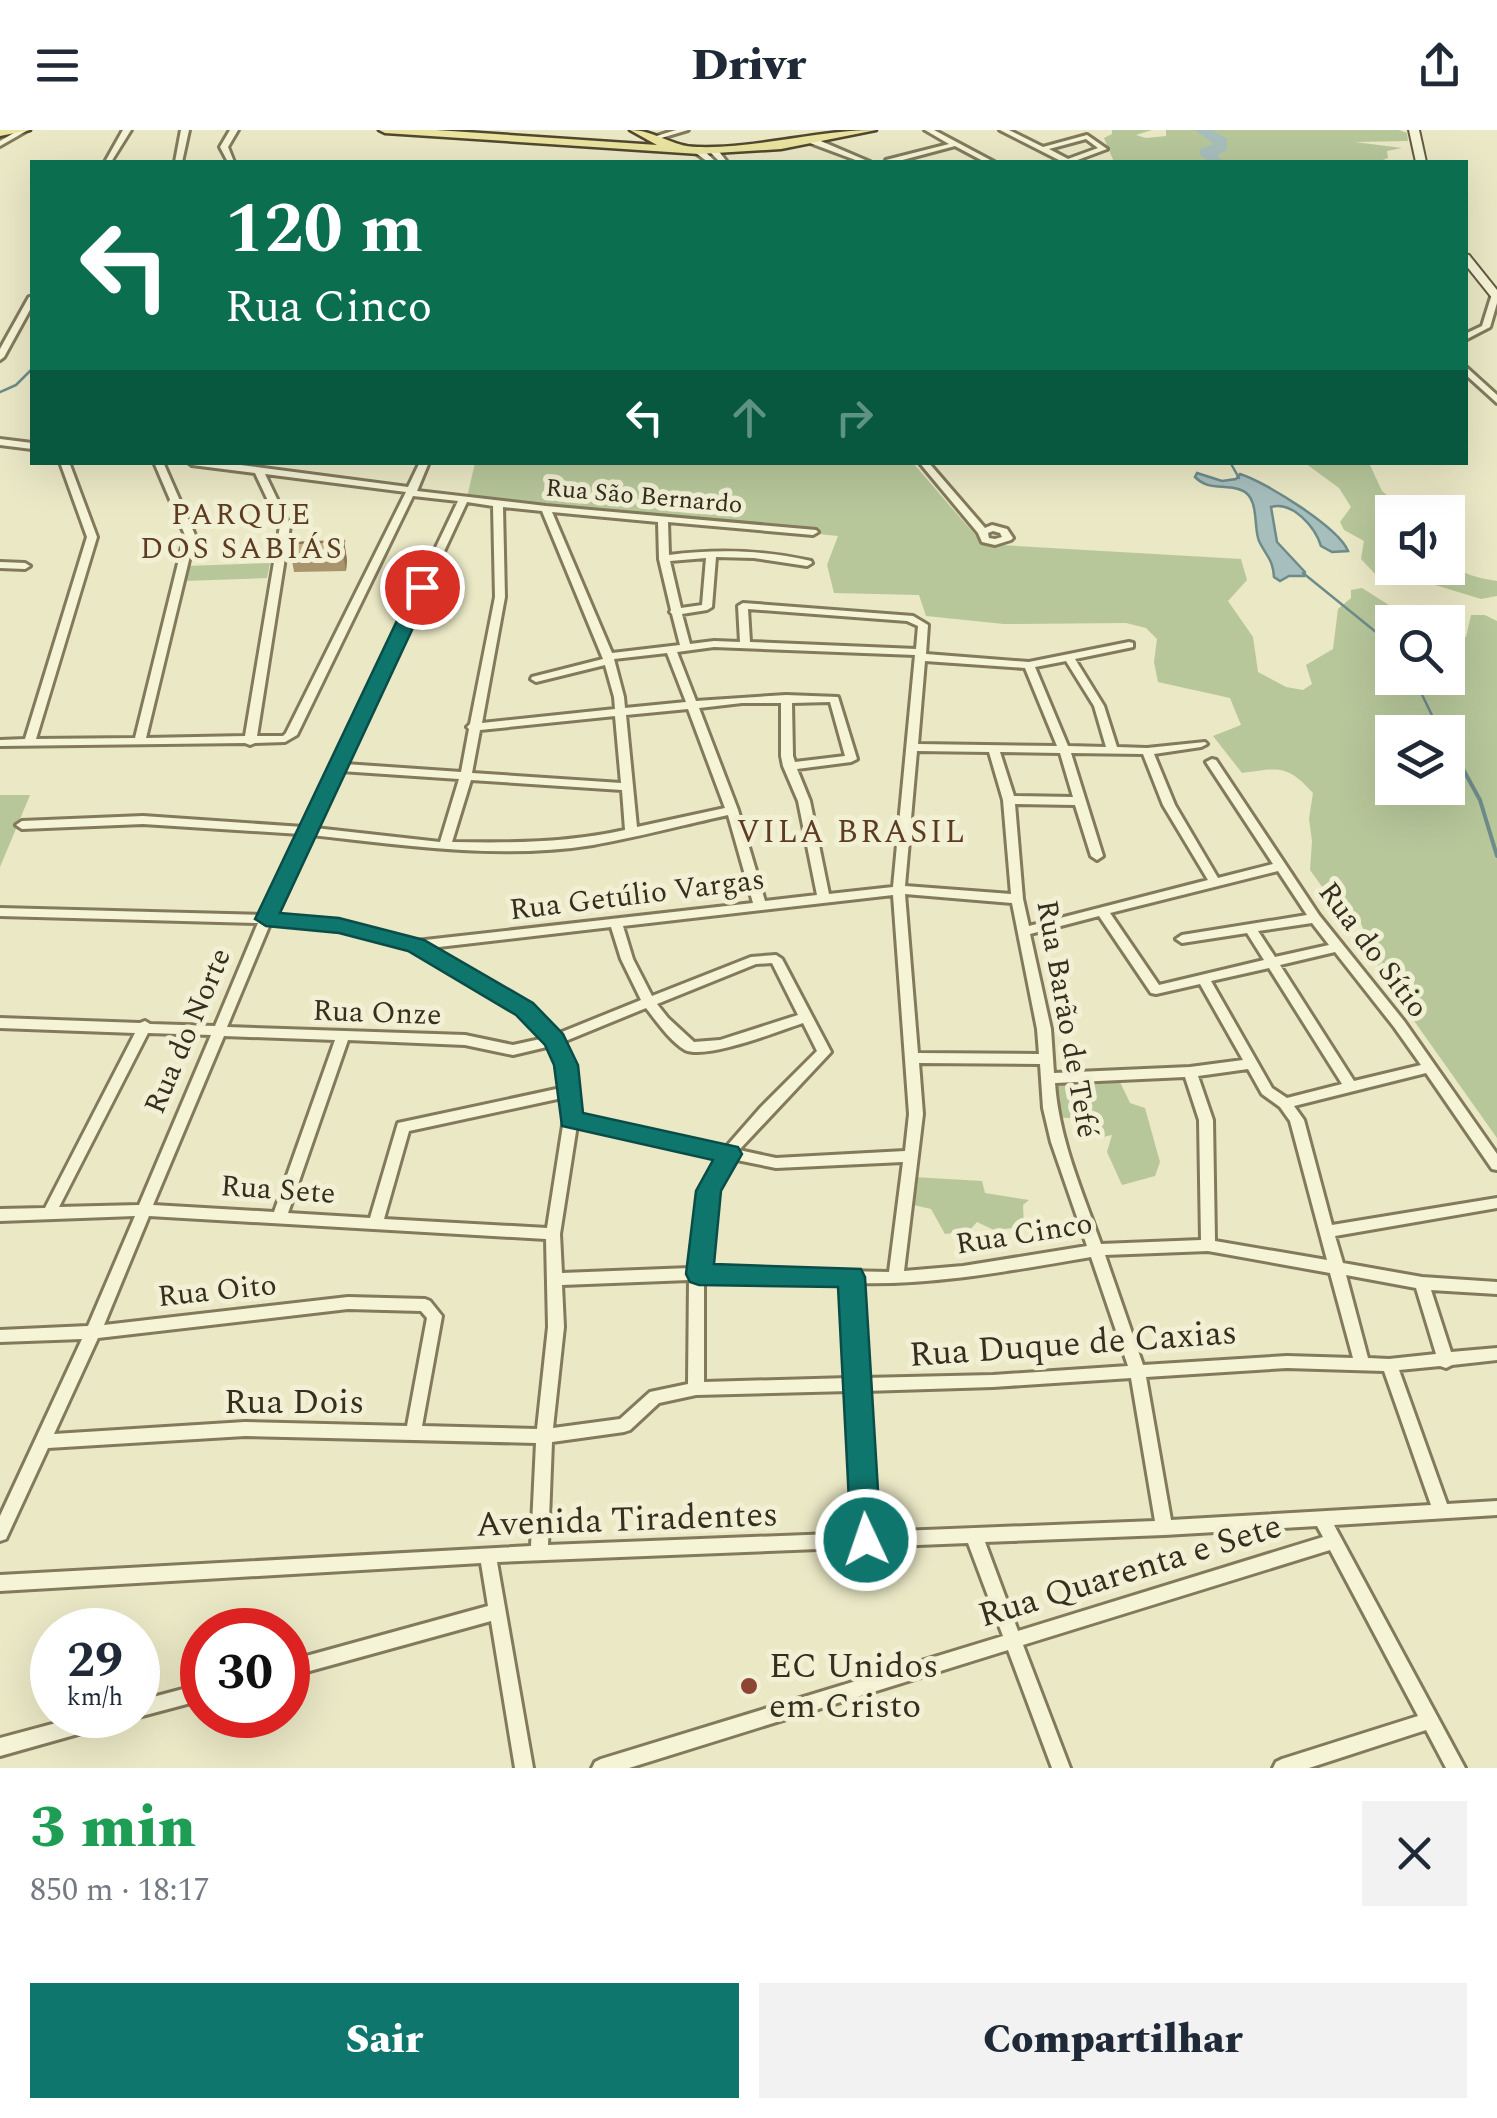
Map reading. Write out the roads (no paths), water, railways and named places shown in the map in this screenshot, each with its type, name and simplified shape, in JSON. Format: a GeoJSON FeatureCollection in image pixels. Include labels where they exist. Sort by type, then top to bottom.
{"type":"FeatureCollection","features":[{"type":"Feature","properties":{"kind":"main road"},"geometry":{"type":"LineString","coordinates":[[0,133],[24,130]]}},
{"type":"Feature","properties":{"kind":"main road"},"geometry":{"type":"LineString","coordinates":[[384,130],[699,151],[713,156],[870,130]]}},
{"type":"Feature","properties":{"kind":"main road"},"geometry":{"type":"LineString","coordinates":[[636,130],[676,148],[743,145],[848,130]]}},
{"type":"Feature","properties":{"kind":"main road"},"geometry":{"type":"LineString","coordinates":[[513,139],[636,146],[654,141]]}},
{"type":"Feature","properties":{"kind":"street"},"geometry":{"type":"LineString","coordinates":[[0,144],[24,130]]}},
{"type":"Feature","properties":{"kind":"street"},"geometry":{"type":"LineString","coordinates":[[105,160],[118,130]]}},
{"type":"Feature","properties":{"kind":"street"},"geometry":{"type":"LineString","coordinates":[[106,160],[127,130]]}},
{"type":"Feature","properties":{"kind":"street"},"geometry":{"type":"LineString","coordinates":[[178,160],[185,130]]}},
{"type":"Feature","properties":{"kind":"street"},"geometry":{"type":"LineString","coordinates":[[230,160],[224,147],[234,130]]}},
{"type":"Feature","properties":{"kind":"street"},"geometry":{"type":"LineString","coordinates":[[654,141],[684,130]]}},
{"type":"Feature","properties":{"kind":"street"},"geometry":{"type":"LineString","coordinates":[[929,130],[986,160]]}},
{"type":"Feature","properties":{"kind":"street"},"geometry":{"type":"LineString","coordinates":[[1004,130],[1064,160]]}},
{"type":"Feature","properties":{"kind":"street"},"geometry":{"type":"LineString","coordinates":[[1414,130],[1421,160]]}},
{"type":"Feature","properties":{"kind":"street"},"geometry":{"type":"LineString","coordinates":[[1042,149],[1088,137],[1104,151],[1075,160]]}},
{"type":"Feature","properties":{"kind":"street"},"geometry":{"type":"LineString","coordinates":[[813,141],[861,160]]}},
{"type":"Feature","properties":{"kind":"street"},"geometry":{"type":"LineString","coordinates":[[897,160],[956,144]]}},
{"type":"Feature","properties":{"kind":"street"},"geometry":{"type":"LineString","coordinates":[[1468,261],[1496,297],[1486,327],[1468,336]]}},
{"type":"Feature","properties":{"kind":"street"},"geometry":{"type":"LineString","coordinates":[[0,342],[30,289]]}},
{"type":"Feature","properties":{"kind":"street"},"geometry":{"type":"LineString","coordinates":[[0,357],[30,303]]}},
{"type":"Feature","properties":{"kind":"street"},"geometry":{"type":"LineString","coordinates":[[1468,372],[1497,400]]}},
{"type":"Feature","properties":{"kind":"street"},"geometry":{"type":"LineString","coordinates":[[0,442],[30,446]]}},
{"type":"Feature","properties":{"kind":"street"},"geometry":{"type":"LineString","coordinates":[[29,743],[92,536],[65,465]]}},
{"type":"Feature","properties":{"kind":"street"},"geometry":{"type":"LineString","coordinates":[[139,742],[190,534],[159,465]]}},
{"type":"Feature","properties":{"kind":"street"},"geometry":{"type":"LineString","coordinates":[[331,479],[337,465]]}},
{"type":"Feature","properties":{"kind":"street"},"geometry":{"type":"LineString","coordinates":[[0,743],[250,742],[275,741],[291,735],[424,465]]}},
{"type":"Feature","properties":{"kind":"street"},"geometry":{"type":"LineString","coordinates":[[925,465],[988,530],[936,465]]}},
{"type":"Feature","properties":{"kind":"street"},"geometry":{"type":"LineString","coordinates":[[250,742],[285,526],[251,467]]}},
{"type":"Feature","properties":{"kind":"street","name":"Rua São Bernardo"},"geometry":{"type":"LineString","coordinates":[[251,467],[463,500],[813,532]]}},
{"type":"Feature","properties":{"kind":"street","name":"Rua do Norte"},"geometry":{"type":"LineString","coordinates":[[0,1534],[93,1332],[266,919],[463,500]]}},
{"type":"Feature","properties":{"kind":"street"},"geometry":{"type":"LineString","coordinates":[[445,846],[466,776],[500,596],[503,574],[498,504]]}},
{"type":"Feature","properties":{"kind":"street"},"geometry":{"type":"LineString","coordinates":[[546,509],[608,659],[620,714],[631,830]]}},
{"type":"Feature","properties":{"kind":"street"},"geometry":{"type":"LineString","coordinates":[[662,520],[664,560],[685,646]]}},
{"type":"Feature","properties":{"kind":"street"},"geometry":{"type":"LineString","coordinates":[[664,560],[711,553],[763,553],[808,563]]}},
{"type":"Feature","properties":{"kind":"street"},"geometry":{"type":"LineString","coordinates":[[675,612],[707,607],[711,553]]}},
{"type":"Feature","properties":{"kind":"street"},"geometry":{"type":"LineString","coordinates":[[0,565],[25,566]]}},
{"type":"Feature","properties":{"kind":"street"},"geometry":{"type":"LineString","coordinates":[[745,644],[743,606],[909,618],[923,625],[900,890],[916,1114],[896,1278]]}},
{"type":"Feature","properties":{"kind":"street"},"geometry":{"type":"LineString","coordinates":[[536,679],[608,659],[685,646],[745,644],[1030,664],[1129,645]]}},
{"type":"Feature","properties":{"kind":"street"},"geometry":{"type":"LineString","coordinates":[[671,649],[732,810],[760,904]]}},
{"type":"Feature","properties":{"kind":"street"},"geometry":{"type":"LineString","coordinates":[[1070,658],[1092,691],[1113,750]]}},
{"type":"Feature","properties":{"kind":"street"},"geometry":{"type":"LineString","coordinates":[[1030,664],[1064,749],[1097,856]]}},
{"type":"Feature","properties":{"kind":"street"},"geometry":{"type":"LineString","coordinates":[[473,727],[692,705],[827,696],[834,699],[852,759],[789,766]]}},
{"type":"Feature","properties":{"kind":"street"},"geometry":{"type":"LineString","coordinates":[[786,698],[789,766],[804,801],[824,898]]}},
{"type":"Feature","properties":{"kind":"street"},"geometry":{"type":"LineString","coordinates":[[911,747],[1147,751],[1201,744]]}},
{"type":"Feature","properties":{"kind":"street","name":"Rua Barão de Tefé"},"geometry":{"type":"LineString","coordinates":[[994,748],[1008,800],[1017,899],[1044,1029],[1047,1078],[1058,1142],[1137,1369],[1164,1528]]}},
{"type":"Feature","properties":{"kind":"street"},"geometry":{"type":"LineString","coordinates":[[1147,751],[1169,806],[1215,882]]}},
{"type":"Feature","properties":{"kind":"street","name":"Rua do Sítio"},"geometry":{"type":"LineString","coordinates":[[1212,762],[1315,918],[1497,1165]]}},
{"type":"Feature","properties":{"kind":"street"},"geometry":{"type":"LineString","coordinates":[[339,767],[625,787]]}},
{"type":"Feature","properties":{"kind":"street"},"geometry":{"type":"LineString","coordinates":[[1008,800],[1078,800]]}},
{"type":"Feature","properties":{"kind":"street"},"geometry":{"type":"LineString","coordinates":[[22,826],[142,820],[309,831],[445,846],[560,845],[732,810]]}},
{"type":"Feature","properties":{"kind":"street"},"geometry":{"type":"LineString","coordinates":[[1024,931],[1280,866]]}},
{"type":"Feature","properties":{"kind":"street","name":"Rua Getúlio Vargas"},"geometry":{"type":"LineString","coordinates":[[1,914],[266,919],[339,926],[416,946],[900,890],[1017,899]]}},
{"type":"Feature","properties":{"kind":"street"},"geometry":{"type":"LineString","coordinates":[[1103,914],[1156,990],[1337,947]]}},
{"type":"Feature","properties":{"kind":"street"},"geometry":{"type":"LineString","coordinates":[[1182,939],[1252,931],[1315,918]]}},
{"type":"Feature","properties":{"kind":"street"},"geometry":{"type":"LineString","coordinates":[[616,923],[627,964],[646,1002],[691,1047],[709,1048],[806,1017],[824,1052],[730,1154],[708,1191],[699,1274],[696,1389]]}},
{"type":"Feature","properties":{"kind":"street"},"geometry":{"type":"LineString","coordinates":[[1252,931],[1350,1086]]}},
{"type":"Feature","properties":{"kind":"street"},"geometry":{"type":"LineString","coordinates":[[416,946],[524,1009],[555,1040],[566,1065],[571,1119],[553,1234],[556,1327],[544,1436],[538,1553]]}},
{"type":"Feature","properties":{"kind":"street","name":"Rua Onze"},"geometry":{"type":"LineString","coordinates":[[0,1023],[480,1041],[514,1050],[555,1040],[755,960],[771,958],[780,963],[806,1017]]}},
{"type":"Feature","properties":{"kind":"street"},"geometry":{"type":"LineString","coordinates":[[1204,980],[1267,1092],[1285,1103],[1297,1120],[1362,1363]]}},
{"type":"Feature","properties":{"kind":"street"},"geometry":{"type":"LineString","coordinates":[[50,1212],[145,1026]]}},
{"type":"Feature","properties":{"kind":"street"},"geometry":{"type":"LineString","coordinates":[[280,1216],[342,1038]]}},
{"type":"Feature","properties":{"kind":"street"},"geometry":{"type":"LineString","coordinates":[[915,1058],[1046,1060]]}},
{"type":"Feature","properties":{"kind":"street"},"geometry":{"type":"LineString","coordinates":[[1047,1078],[1190,1072],[1249,1064]]}},
{"type":"Feature","properties":{"kind":"street"},"geometry":{"type":"LineString","coordinates":[[1285,1103],[1429,1068]]}},
{"type":"Feature","properties":{"kind":"street"},"geometry":{"type":"LineString","coordinates":[[1190,1072],[1206,1120],[1208,1244]]}},
{"type":"Feature","properties":{"kind":"street"},"geometry":{"type":"LineString","coordinates":[[376,1224],[403,1127],[570,1092]]}},
{"type":"Feature","properties":{"kind":"street"},"geometry":{"type":"LineString","coordinates":[[571,1119],[776,1163],[910,1156]]}},
{"type":"Feature","properties":{"kind":"street"},"geometry":{"type":"LineString","coordinates":[[1326,1232],[1497,1204]]}},
{"type":"Feature","properties":{"kind":"street","name":"Rua Sete"},"geometry":{"type":"LineString","coordinates":[[0,1215],[142,1210],[553,1234]]}},
{"type":"Feature","properties":{"kind":"street","name":"Rua Cinco"},"geometry":{"type":"LineString","coordinates":[[555,1279],[699,1274],[896,1278],[964,1272],[1098,1250],[1208,1244],[1422,1283],[1497,1288]]}},
{"type":"Feature","properties":{"kind":"street"},"geometry":{"type":"LineString","coordinates":[[851,1277],[866,1540]]}},
{"type":"Feature","properties":{"kind":"street"},"geometry":{"type":"LineString","coordinates":[[1422,1283],[1446,1362]]}},
{"type":"Feature","properties":{"kind":"street","name":"Rua Oito"},"geometry":{"type":"LineString","coordinates":[[0,1336],[93,1332],[348,1304],[425,1305],[435,1316],[413,1434]]}},
{"type":"Feature","properties":{"kind":"street","name":"Rua Duque de Caxias"},"geometry":{"type":"LineString","coordinates":[[544,1436],[624,1424],[655,1397],[696,1389],[993,1382],[1137,1369],[1287,1362],[1390,1365],[1497,1354]]}},
{"type":"Feature","properties":{"kind":"street"},"geometry":{"type":"LineString","coordinates":[[1390,1365],[1441,1510]]}},
{"type":"Feature","properties":{"kind":"street","name":"Rua Dois"},"geometry":{"type":"LineString","coordinates":[[44,1442],[246,1429],[544,1436]]}},
{"type":"Feature","properties":{"kind":"street","name":"Avenida Tiradentes"},"geometry":{"type":"LineString","coordinates":[[0,1583],[488,1555],[1164,1528],[1497,1508]]}},
{"type":"Feature","properties":{"kind":"street"},"geometry":{"type":"LineString","coordinates":[[1322,1519],[1456,1768]]}},
{"type":"Feature","properties":{"kind":"street"},"geometry":{"type":"LineString","coordinates":[[974,1536],[1061,1768]]}},
{"type":"Feature","properties":{"kind":"street","name":"Rua Quarenta e Sete"},"geometry":{"type":"LineString","coordinates":[[601,1768],[1334,1540]]}},
{"type":"Feature","properties":{"kind":"street"},"geometry":{"type":"LineString","coordinates":[[488,1555],[524,1768]]}},
{"type":"Feature","properties":{"kind":"street"},"geometry":{"type":"LineString","coordinates":[[310,1662],[496,1612]]}},
{"type":"Feature","properties":{"kind":"street"},"geometry":{"type":"LineString","coordinates":[[1282,1768],[1431,1720]]}},
{"type":"Feature","properties":{"kind":"street"},"geometry":{"type":"LineString","coordinates":[[0,1747],[33,1738]]}},
{"type":"Feature","properties":{"kind":"water"},"geometry":{"type":"Polygon","coordinates":[[[1197,473],[1222,481],[1236,479],[1240,474],[1267,486],[1331,530],[1348,551],[1332,552],[1321,546],[1302,517],[1287,508],[1271,507],[1277,542],[1305,572],[1304,576],[1289,576],[1280,581],[1274,577],[1259,541],[1251,499],[1235,488],[1206,484],[1195,477],[1197,473]]]}},
{"type":"Feature","properties":{"kind":"waterway"},"geometry":{"type":"LineString","coordinates":[[1202,130],[1222,142],[1220,150],[1205,152],[1215,160]]}},
{"type":"Feature","properties":{"kind":"waterway"},"geometry":{"type":"LineString","coordinates":[[0,392],[16,385],[30,371]]}},
{"type":"Feature","properties":{"kind":"waterway"},"geometry":{"type":"LineString","coordinates":[[1232,465],[1239,478]]}},
{"type":"Feature","properties":{"kind":"waterway"},"geometry":{"type":"LineString","coordinates":[[1303,573],[1375,631]]}},
{"type":"Feature","properties":{"kind":"waterway"},"geometry":{"type":"LineString","coordinates":[[1422,695],[1432,715]]}},
{"type":"Feature","properties":{"kind":"waterway"},"geometry":{"type":"LineString","coordinates":[[1465,773],[1480,800],[1497,856]]}},
{"type":"Feature","properties":{"kind":"place","name":"EC Unidos em Cristo"},"geometry":{"type":"Point","coordinates":[749,1686]}},
{"type":"Feature","properties":{"kind":"district","name":"PARQUE DOS SABIÁS"},"geometry":{"type":"Point","coordinates":[242,532]}},
{"type":"Feature","properties":{"kind":"district","name":"VILA BRASIL"},"geometry":{"type":"Point","coordinates":[852,832]}}]}
